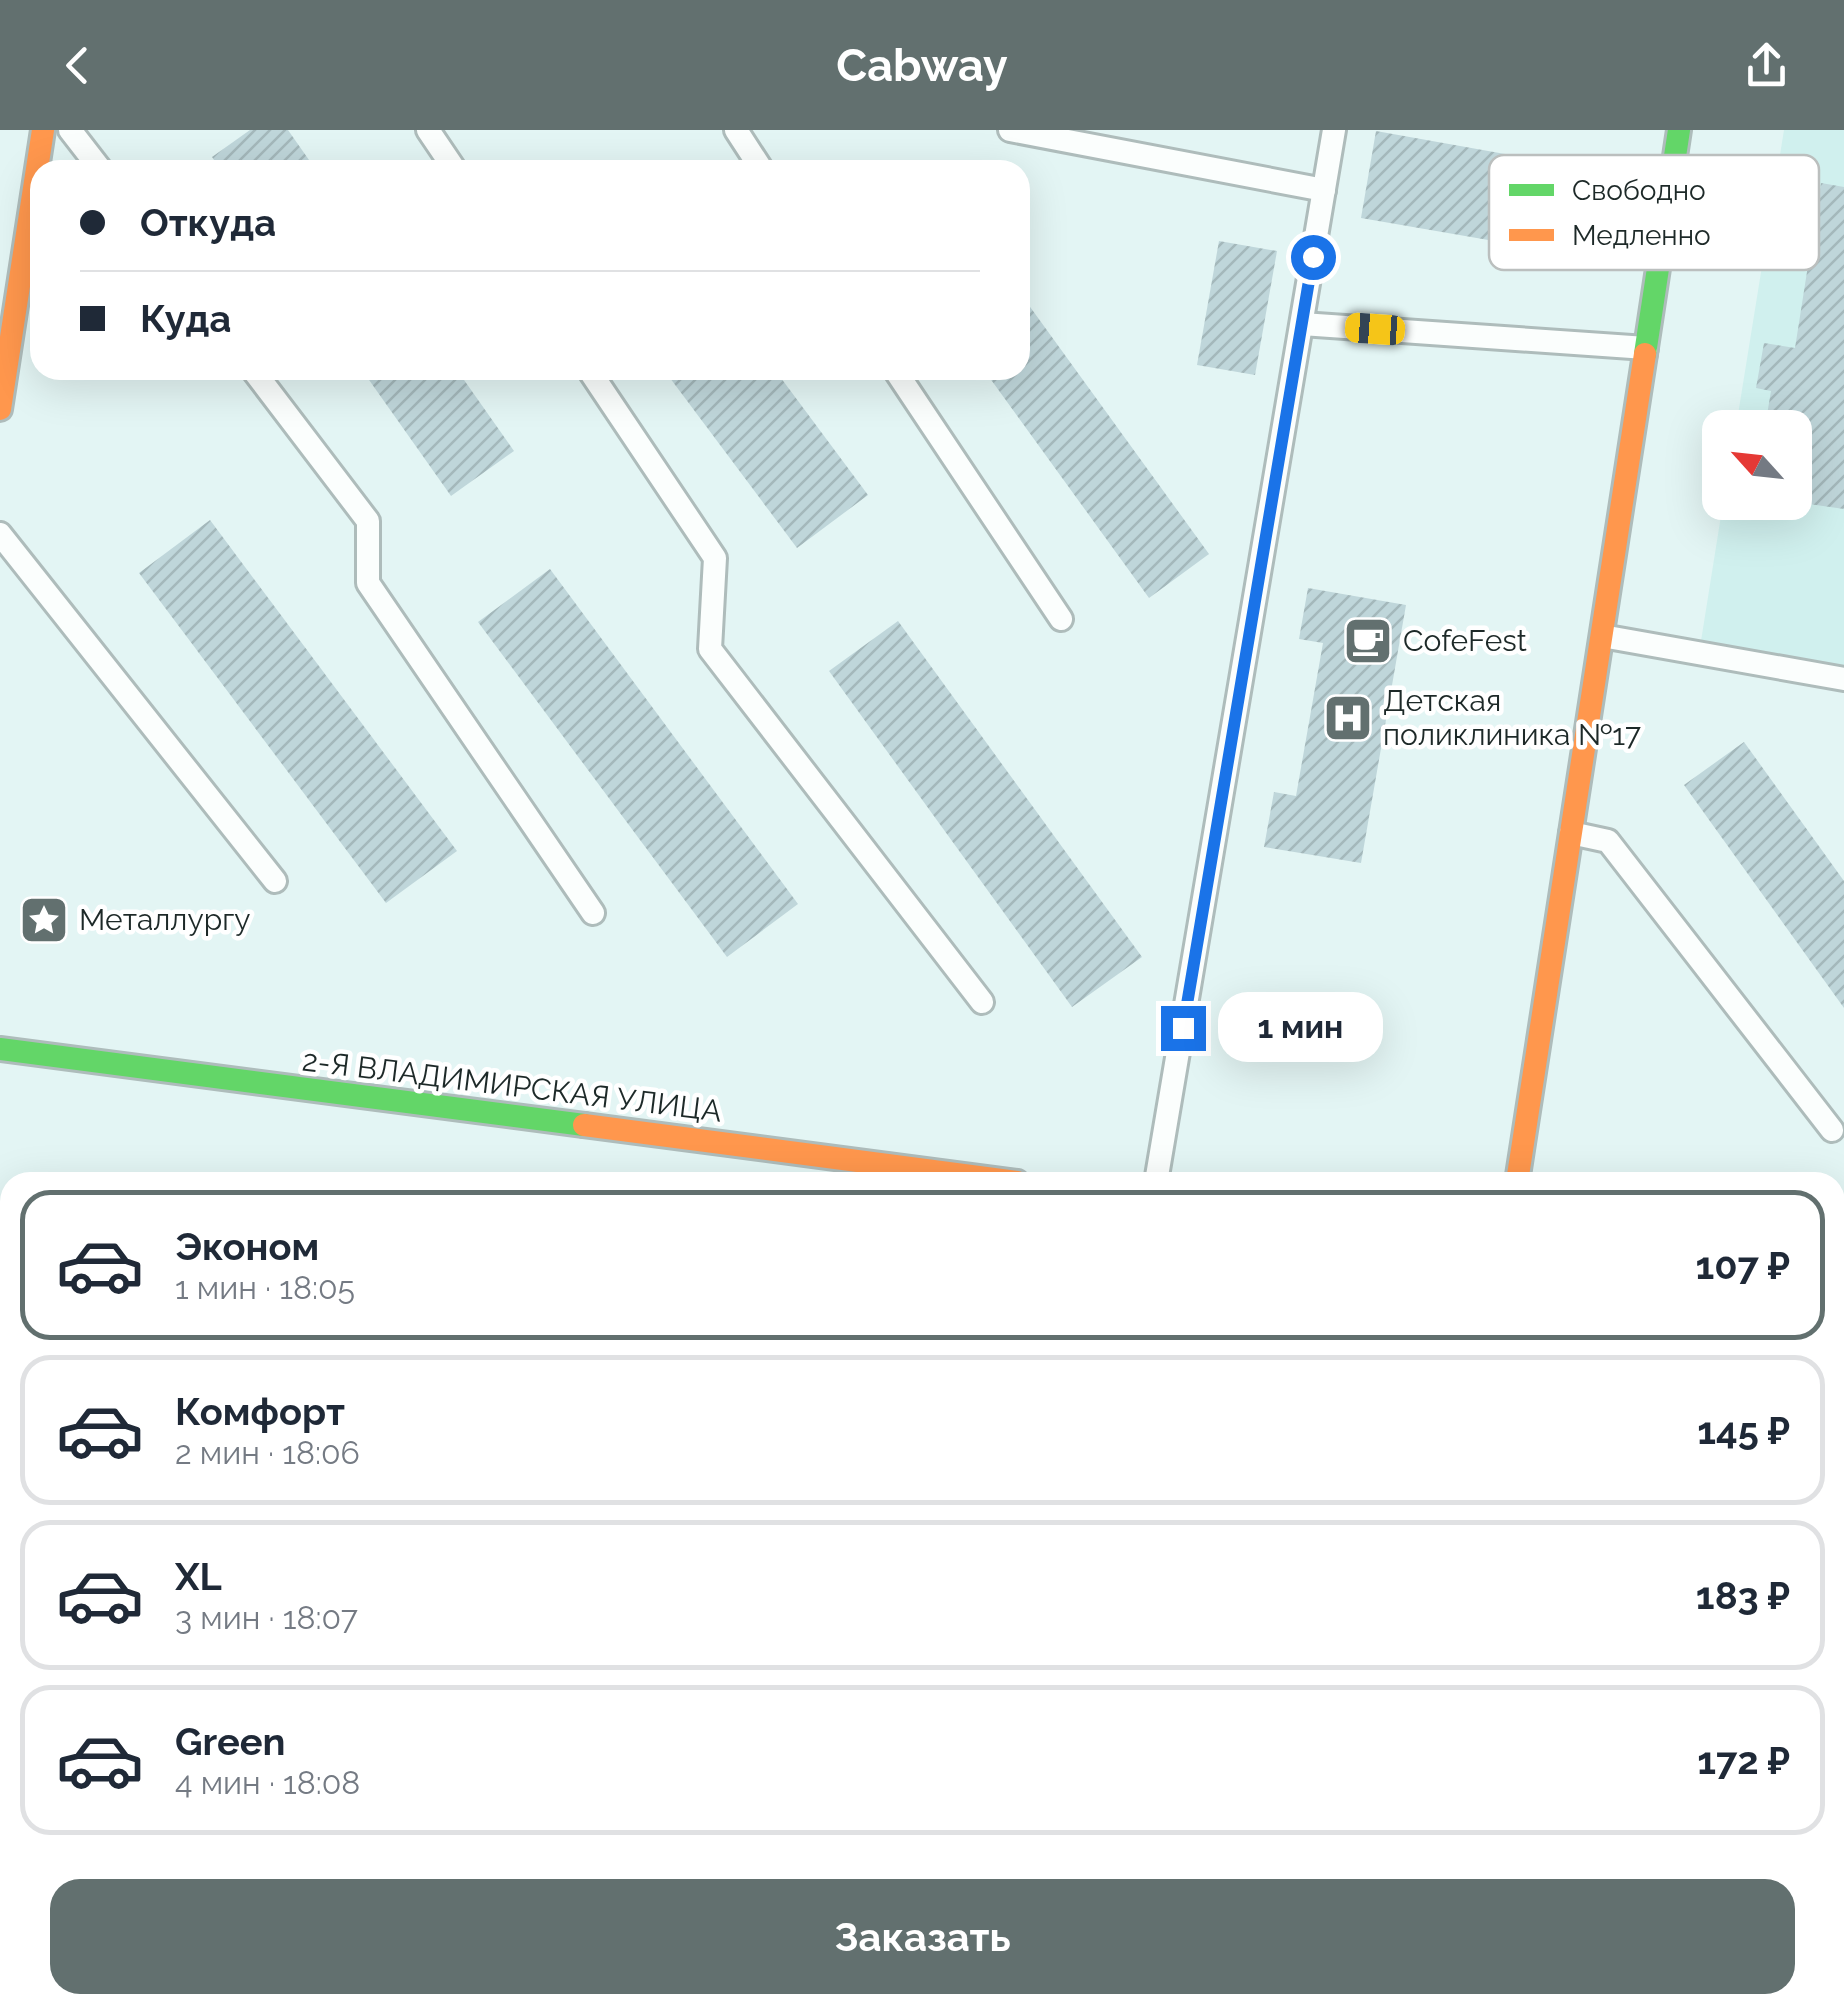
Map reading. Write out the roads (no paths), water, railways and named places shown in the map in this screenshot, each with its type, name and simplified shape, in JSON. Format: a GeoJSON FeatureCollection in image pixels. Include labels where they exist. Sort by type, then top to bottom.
{"type":"FeatureCollection","features":[{"type":"Feature","properties":{"kind":"street"},"geometry":{"type":"LineString","coordinates":[[37,160],[43,130]]}},
{"type":"Feature","properties":{"kind":"street"},"geometry":{"type":"LineString","coordinates":[[1675,155],[1679,130]]}},
{"type":"Feature","properties":{"kind":"street"},"geometry":{"type":"LineString","coordinates":[[0,409],[9,292],[30,192]]}},
{"type":"Feature","properties":{"kind":"street"},"geometry":{"type":"LineString","coordinates":[[1519,1172],[1658,270]]}},
{"type":"Feature","properties":{"kind":"street","name":"2-Я ВЛАДИМИРСКАЯ УЛИЦА"},"geometry":{"type":"LineString","coordinates":[[0,1049],[941,1172]]}},
{"type":"Feature","properties":{"kind":"lane"},"geometry":{"type":"LineString","coordinates":[[70,130],[92,160]]}},
{"type":"Feature","properties":{"kind":"lane"},"geometry":{"type":"LineString","coordinates":[[428,130],[448,160]]}},
{"type":"Feature","properties":{"kind":"lane"},"geometry":{"type":"LineString","coordinates":[[736,130],[756,160]]}},
{"type":"Feature","properties":{"kind":"lane"},"geometry":{"type":"LineString","coordinates":[[1010,130],[1324,190]]}},
{"type":"Feature","properties":{"kind":"lane"},"geometry":{"type":"LineString","coordinates":[[1158,1172],[1334,130]]}},
{"type":"Feature","properties":{"kind":"lane"},"geometry":{"type":"LineString","coordinates":[[1302,324],[1646,348]]}},
{"type":"Feature","properties":{"kind":"lane"},"geometry":{"type":"LineString","coordinates":[[261,380],[368,521],[368,583],[593,913]]}},
{"type":"Feature","properties":{"kind":"lane"},"geometry":{"type":"LineString","coordinates":[[596,380],[716,558],[710,649],[982,1002]]}},
{"type":"Feature","properties":{"kind":"lane"},"geometry":{"type":"LineString","coordinates":[[902,380],[1061,619]]}},
{"type":"Feature","properties":{"kind":"lane"},"geometry":{"type":"LineString","coordinates":[[0,534],[275,881]]}},
{"type":"Feature","properties":{"kind":"lane"},"geometry":{"type":"LineString","coordinates":[[1602,636],[1844,679]]}},
{"type":"Feature","properties":{"kind":"lane"},"geometry":{"type":"LineString","coordinates":[[1571,834],[1608,841],[1832,1130]]}},
{"type":"Feature","properties":{"kind":"place","name":"CofeFest"},"geometry":{"type":"Point","coordinates":[1368,641]}},
{"type":"Feature","properties":{"kind":"place","name":"Детская поликлиника №17"},"geometry":{"type":"Point","coordinates":[1348,718]}},
{"type":"Feature","properties":{"kind":"place","name":"Металлургу"},"geometry":{"type":"Point","coordinates":[44,920]}}]}
